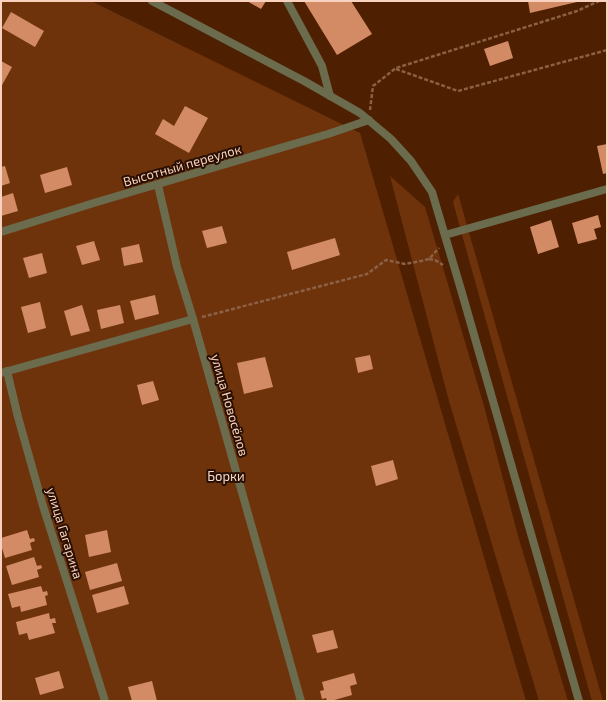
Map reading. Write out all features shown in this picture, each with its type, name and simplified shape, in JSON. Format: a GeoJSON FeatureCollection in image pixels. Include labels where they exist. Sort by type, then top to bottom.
{"type":"FeatureCollection","features":[{"type":"Feature","properties":{"kind":"street"},"geometry":{"type":"LineString","coordinates":[[152,1],[360,113],[370,120],[411,161],[432,192],[579,701]]}},
{"type":"Feature","properties":{"kind":"street"},"geometry":{"type":"LineString","coordinates":[[287,1],[322,66],[330,96]]}},
{"type":"Feature","properties":{"kind":"street","name":"Высотный переулок"},"geometry":{"type":"LineString","coordinates":[[1,232],[370,120]]}},
{"type":"Feature","properties":{"kind":"street","name":"улица Новосёлов"},"geometry":{"type":"LineString","coordinates":[[158,185],[178,267],[301,701]]}},
{"type":"Feature","properties":{"kind":"street"},"geometry":{"type":"LineString","coordinates":[[445,235],[607,190]]}},
{"type":"Feature","properties":{"kind":"street"},"geometry":{"type":"LineString","coordinates":[[4,372],[193,319]]}},
{"type":"Feature","properties":{"kind":"street","name":"улица Гагарина"},"geometry":{"type":"LineString","coordinates":[[4,372],[43,506],[105,701]]}},
{"type":"Feature","properties":{"kind":"path"},"geometry":{"type":"LineString","coordinates":[[370,120],[373,86],[396,68],[577,10],[599,1]]}},
{"type":"Feature","properties":{"kind":"path"},"geometry":{"type":"LineString","coordinates":[[396,68],[458,91],[607,50]]}},
{"type":"Feature","properties":{"kind":"path"},"geometry":{"type":"LineString","coordinates":[[193,319],[367,274],[386,260],[406,264],[429,259],[439,248],[445,235]]}},
{"type":"Feature","properties":{"kind":"green space","name":"Борки"},"geometry":{"type":"Polygon","coordinates":[[[1,1],[91,1],[360,133],[526,701],[1,701],[1,1]]]}},
{"type":"Feature","properties":{"kind":"green space"},"geometry":{"type":"Polygon","coordinates":[[[390,176],[425,207],[484,406],[518,536],[568,701],[539,701],[449,401],[390,176]]]}},
{"type":"Feature","properties":{"kind":"green space"},"geometry":{"type":"Polygon","coordinates":[[[458,194],[603,701],[592,701],[453,202],[458,194]]]}},
{"type":"Feature","properties":{"kind":"building"},"geometry":{"type":"Polygon","coordinates":[[[247,1],[266,1],[261,9],[247,1]]]}},
{"type":"Feature","properties":{"kind":"building"},"geometry":{"type":"Polygon","coordinates":[[[304,1],[351,1],[372,34],[337,55],[304,1]]]}},
{"type":"Feature","properties":{"kind":"building"},"geometry":{"type":"Polygon","coordinates":[[[528,1],[577,1],[577,2],[530,13],[528,1]]]}},
{"type":"Feature","properties":{"kind":"building"},"geometry":{"type":"Polygon","coordinates":[[[11,12],[44,31],[35,47],[2,28],[11,12]]]}},
{"type":"Feature","properties":{"kind":"building"},"geometry":{"type":"Polygon","coordinates":[[[508,41],[513,58],[490,66],[484,49],[508,41]]]}},
{"type":"Feature","properties":{"kind":"building"},"geometry":{"type":"Polygon","coordinates":[[[1,61],[12,67],[1,87],[1,61]]]}},
{"type":"Feature","properties":{"kind":"building"},"geometry":{"type":"Polygon","coordinates":[[[185,106],[208,118],[189,153],[155,134],[163,119],[174,126],[185,106]]]}},
{"type":"Feature","properties":{"kind":"building"},"geometry":{"type":"Polygon","coordinates":[[[607,144],[607,173],[603,174],[597,146],[607,144]]]}},
{"type":"Feature","properties":{"kind":"building"},"geometry":{"type":"Polygon","coordinates":[[[5,166],[10,183],[1,186],[1,167],[5,166]]]}},
{"type":"Feature","properties":{"kind":"building"},"geometry":{"type":"Polygon","coordinates":[[[67,167],[72,185],[45,193],[40,175],[67,167]]]}},
{"type":"Feature","properties":{"kind":"building"},"geometry":{"type":"Polygon","coordinates":[[[13,193],[18,211],[1,216],[1,197],[13,193]]]}},
{"type":"Feature","properties":{"kind":"building"},"geometry":{"type":"Polygon","coordinates":[[[598,215],[601,227],[594,229],[597,239],[578,244],[572,223],[598,215]]]}},
{"type":"Feature","properties":{"kind":"building"},"geometry":{"type":"Polygon","coordinates":[[[551,220],[559,247],[538,254],[530,227],[551,220]]]}},
{"type":"Feature","properties":{"kind":"building"},"geometry":{"type":"Polygon","coordinates":[[[222,226],[227,243],[207,248],[202,231],[222,226]]]}},
{"type":"Feature","properties":{"kind":"building"},"geometry":{"type":"Polygon","coordinates":[[[335,238],[340,255],[292,270],[287,252],[335,238]]]}},
{"type":"Feature","properties":{"kind":"building"},"geometry":{"type":"Polygon","coordinates":[[[94,241],[100,260],[82,265],[76,246],[94,241]]]}},
{"type":"Feature","properties":{"kind":"building"},"geometry":{"type":"Polygon","coordinates":[[[139,244],[143,262],[124,266],[121,248],[139,244]]]}},
{"type":"Feature","properties":{"kind":"building"},"geometry":{"type":"Polygon","coordinates":[[[42,253],[47,273],[29,278],[23,258],[42,253]]]}},
{"type":"Feature","properties":{"kind":"building"},"geometry":{"type":"Polygon","coordinates":[[[155,295],[159,314],[135,320],[130,301],[155,295]]]}},
{"type":"Feature","properties":{"kind":"building"},"geometry":{"type":"Polygon","coordinates":[[[40,302],[46,328],[28,333],[21,307],[40,302]]]}},
{"type":"Feature","properties":{"kind":"building"},"geometry":{"type":"Polygon","coordinates":[[[82,305],[90,331],[71,336],[64,311],[82,305]]]}},
{"type":"Feature","properties":{"kind":"building"},"geometry":{"type":"Polygon","coordinates":[[[120,305],[124,323],[101,329],[97,310],[120,305]]]}},
{"type":"Feature","properties":{"kind":"building"},"geometry":{"type":"Polygon","coordinates":[[[370,355],[373,369],[358,373],[355,358],[370,355]]]}},
{"type":"Feature","properties":{"kind":"building"},"geometry":{"type":"Polygon","coordinates":[[[265,357],[273,387],[244,394],[237,363],[265,357]]]}},
{"type":"Feature","properties":{"kind":"building"},"geometry":{"type":"Polygon","coordinates":[[[153,381],[159,400],[142,405],[137,385],[153,381]]]}},
{"type":"Feature","properties":{"kind":"building"},"geometry":{"type":"Polygon","coordinates":[[[393,460],[398,479],[376,486],[371,466],[393,460]]]}},
{"type":"Feature","properties":{"kind":"building"},"geometry":{"type":"Polygon","coordinates":[[[27,530],[30,539],[34,538],[35,541],[30,543],[32,550],[5,558],[1,545],[1,538],[27,530]]]}},
{"type":"Feature","properties":{"kind":"building"},"geometry":{"type":"Polygon","coordinates":[[[107,530],[111,552],[89,557],[85,535],[107,530]]]}},
{"type":"Feature","properties":{"kind":"building"},"geometry":{"type":"Polygon","coordinates":[[[34,557],[37,566],[41,565],[42,568],[37,570],[39,577],[12,585],[6,566],[34,557]]]}},
{"type":"Feature","properties":{"kind":"building"},"geometry":{"type":"Polygon","coordinates":[[[117,563],[122,581],[90,590],[85,572],[117,563]]]}},
{"type":"Feature","properties":{"kind":"building"},"geometry":{"type":"Polygon","coordinates":[[[41,586],[43,592],[47,591],[48,595],[45,596],[47,605],[21,612],[20,606],[12,608],[8,594],[41,586]]]}},
{"type":"Feature","properties":{"kind":"building"},"geometry":{"type":"Polygon","coordinates":[[[124,586],[129,604],[97,613],[92,595],[124,586]]]}},
{"type":"Feature","properties":{"kind":"building"},"geometry":{"type":"Polygon","coordinates":[[[49,613],[50,619],[55,618],[56,623],[52,623],[55,633],[29,640],[27,633],[19,635],[16,622],[49,613]]]}},
{"type":"Feature","properties":{"kind":"building"},"geometry":{"type":"Polygon","coordinates":[[[333,630],[338,648],[317,653],[312,635],[333,630]]]}},
{"type":"Feature","properties":{"kind":"building"},"geometry":{"type":"Polygon","coordinates":[[[59,671],[64,688],[40,695],[35,678],[59,671]]]}},
{"type":"Feature","properties":{"kind":"building"},"geometry":{"type":"Polygon","coordinates":[[[354,673],[357,684],[350,686],[352,695],[331,701],[327,701],[326,698],[322,699],[320,691],[324,690],[322,682],[354,673]]]}},
{"type":"Feature","properties":{"kind":"building"},"geometry":{"type":"Polygon","coordinates":[[[152,681],[157,701],[132,701],[128,687],[152,681]]]}}]}
